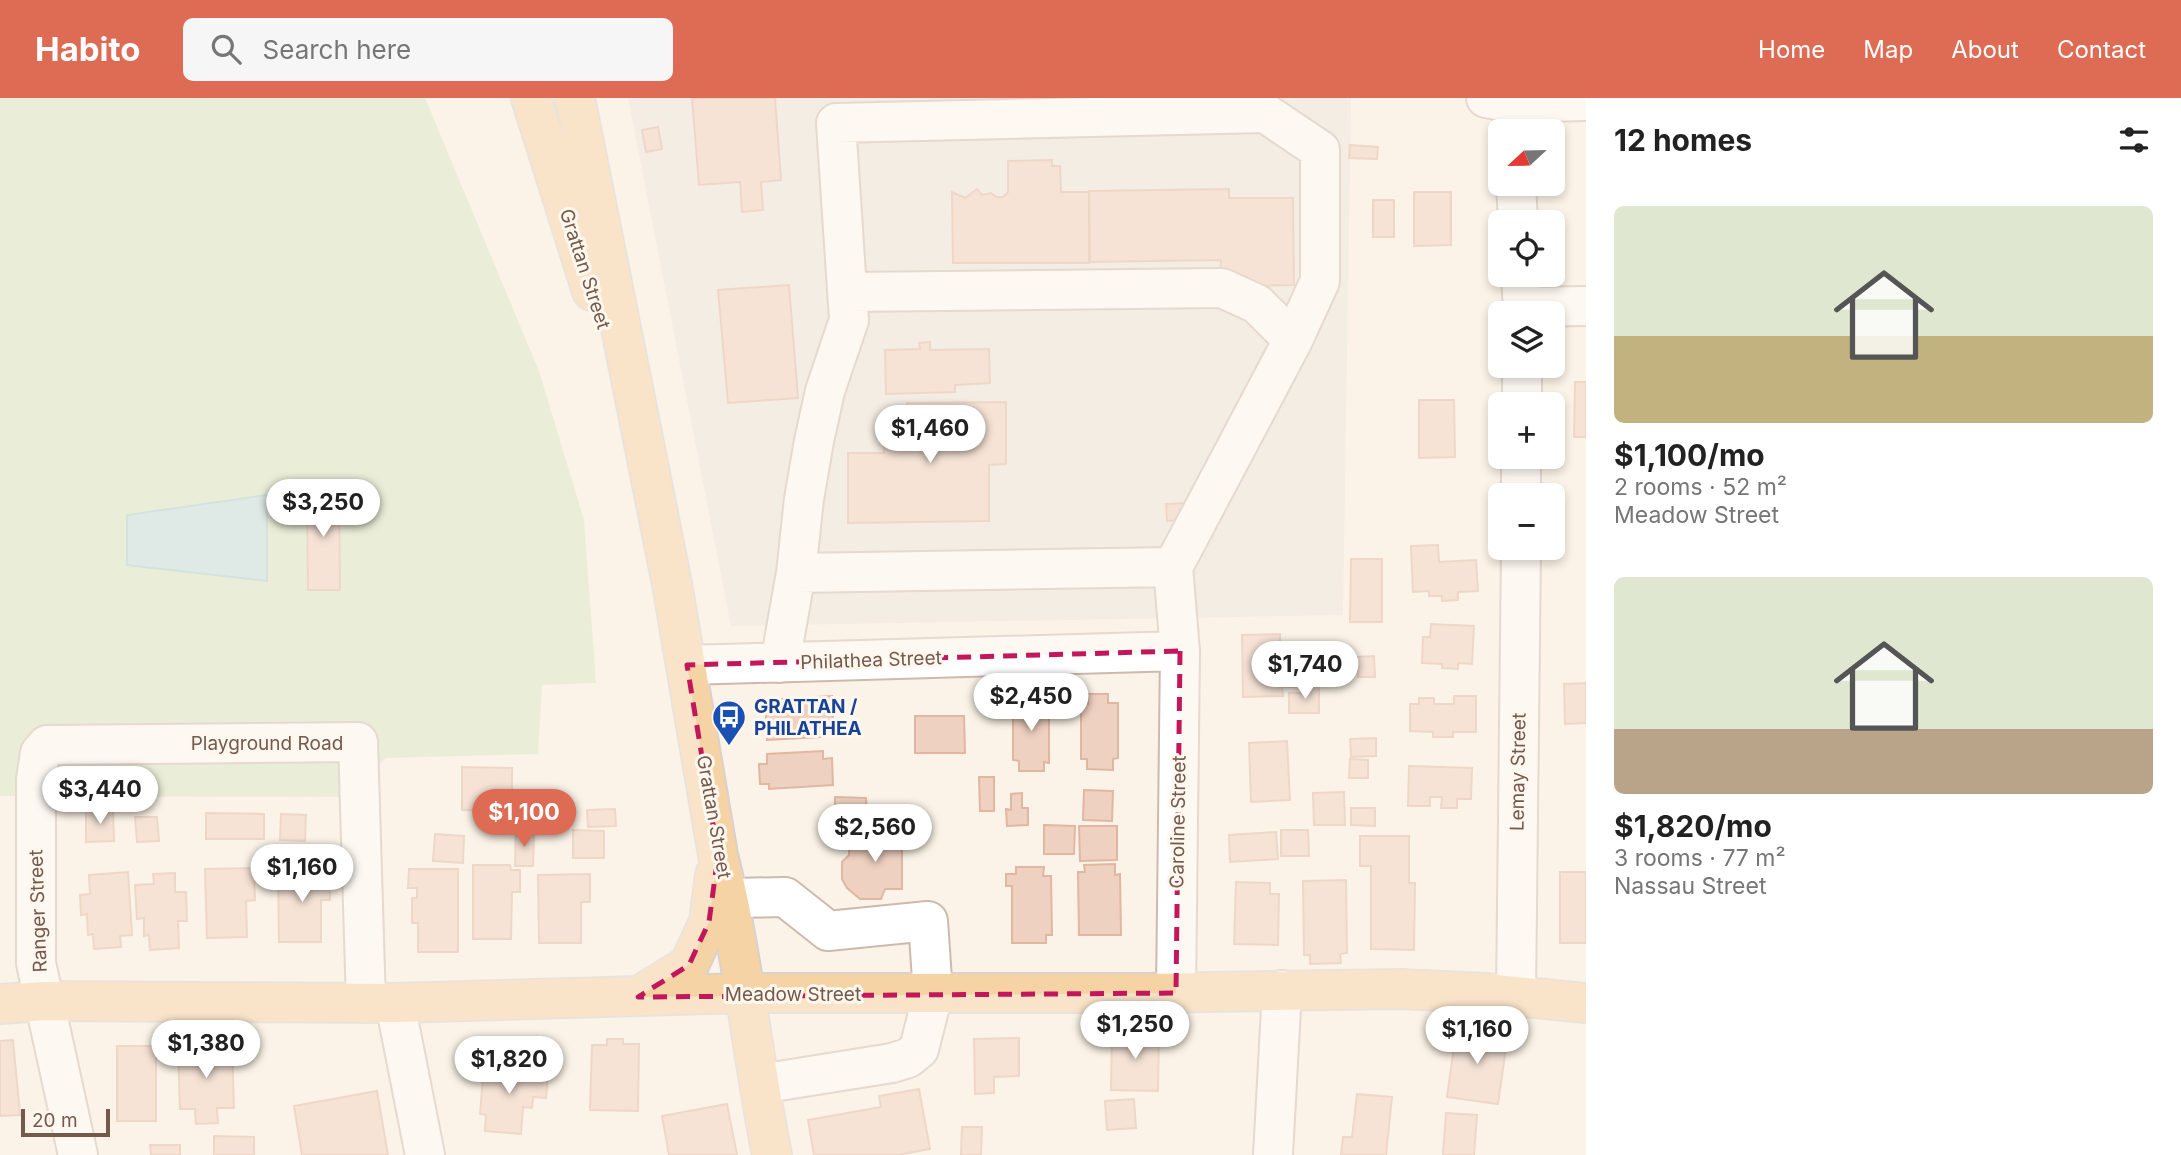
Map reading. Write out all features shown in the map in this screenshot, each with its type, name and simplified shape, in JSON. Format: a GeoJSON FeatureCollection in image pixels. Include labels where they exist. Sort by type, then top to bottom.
{"type":"FeatureCollection","features":[{"type":"Feature","properties":{"kind":"main road","name":"Grattan Street"},"geometry":{"type":"LineString","coordinates":[[531,98],[651,480]]}},
{"type":"Feature","properties":{"kind":"main road","name":"Grattan Street"},"geometry":{"type":"LineString","coordinates":[[575,98],[687,665],[772,1155]]}},
{"type":"Feature","properties":{"kind":"main road"},"geometry":{"type":"LineString","coordinates":[[638,997],[689,965],[709,922],[718,855]]}},
{"type":"Feature","properties":{"kind":"main road","name":"Meadow Street"},"geometry":{"type":"LineString","coordinates":[[0,1004],[45,1001],[380,1003],[746,993],[1176,993],[1401,989],[1586,1003]]}},
{"type":"Feature","properties":{"kind":"street"},"geometry":{"type":"LineString","coordinates":[[1504,111],[1586,101]]}},
{"type":"Feature","properties":{"kind":"street"},"geometry":{"type":"LineString","coordinates":[[780,663],[796,573],[814,441],[825,391],[849,320],[836,123],[1265,113],[1320,150],[1320,281],[1293,340],[1173,567],[796,573]]}},
{"type":"Feature","properties":{"kind":"street"},"geometry":{"type":"LineString","coordinates":[[847,292],[1222,288],[1257,304],[1293,340]]}},
{"type":"Feature","properties":{"kind":"street"},"geometry":{"type":"LineString","coordinates":[[1522,298],[1586,306]]}},
{"type":"Feature","properties":{"kind":"street","name":"Lemay Street"},"geometry":{"type":"LineString","coordinates":[[1516,996],[1521,560]]}},
{"type":"Feature","properties":{"kind":"street","name":"Caroline Street"},"geometry":{"type":"LineString","coordinates":[[1173,567],[1180,652],[1176,993]]}},
{"type":"Feature","properties":{"kind":"street","name":"Philathea Street"},"geometry":{"type":"LineString","coordinates":[[687,665],[1180,652]]}},
{"type":"Feature","properties":{"kind":"street","name":"Playground Road"},"geometry":{"type":"LineString","coordinates":[[51,744],[358,742],[380,1003]]}},
{"type":"Feature","properties":{"kind":"street","name":"Ranger Street"},"geometry":{"type":"LineString","coordinates":[[51,744],[40,753],[35,796],[36,963],[78,1155]]}},
{"type":"Feature","properties":{"kind":"street"},"geometry":{"type":"LineString","coordinates":[[729,898],[785,897],[828,931],[928,921],[933,994],[919,1049],[908,1058],[892,1063],[760,1084]]}},
{"type":"Feature","properties":{"kind":"street"},"geometry":{"type":"LineString","coordinates":[[1273,1155],[1282,990]]}},
{"type":"Feature","properties":{"kind":"street"},"geometry":{"type":"LineString","coordinates":[[380,1003],[425,1155]]}},
{"type":"Feature","properties":{"kind":"highlighted area"},"geometry":{"type":"Polygon","coordinates":[[[1180,651],[1176,993],[638,997],[689,965],[709,922],[718,855],[687,665],[1180,651]]]}},
{"type":"Feature","properties":{"kind":"shaded area"},"geometry":{"type":"Polygon","coordinates":[[[628,98],[1351,98],[1343,615],[731,626],[628,98]]]}},
{"type":"Feature","properties":{"kind":"green space"},"geometry":{"type":"Polygon","coordinates":[[[0,98],[425,98],[539,371],[584,520],[596,683],[542,685],[538,754],[387,758],[377,769],[377,797],[0,796],[0,98]]]}},
{"type":"Feature","properties":{"kind":"water"},"geometry":{"type":"Polygon","coordinates":[[[267,495],[267,581],[127,565],[127,515],[267,495]]]}},
{"type":"Feature","properties":{"kind":"building"},"geometry":{"type":"Polygon","coordinates":[[[692,98],[775,98],[781,180],[761,182],[763,210],[742,212],[740,182],[699,185],[692,98]]]}},
{"type":"Feature","properties":{"kind":"building"},"geometry":{"type":"Polygon","coordinates":[[[658,127],[662,149],[646,152],[642,130],[658,127]]]}},
{"type":"Feature","properties":{"kind":"building"},"geometry":{"type":"Polygon","coordinates":[[[1350,145],[1378,147],[1377,159],[1349,158],[1350,145]]]}},
{"type":"Feature","properties":{"kind":"building"},"geometry":{"type":"Polygon","coordinates":[[[1052,160],[1052,166],[1060,166],[1061,192],[1089,192],[1089,263],[953,263],[952,192],[965,198],[977,189],[982,195],[991,193],[996,197],[1003,197],[1008,192],[1008,161],[1052,160]]]}},
{"type":"Feature","properties":{"kind":"building"},"geometry":{"type":"Polygon","coordinates":[[[1229,189],[1229,198],[1293,198],[1294,285],[1246,286],[1220,274],[1221,260],[1090,262],[1089,191],[1229,189]]]}},
{"type":"Feature","properties":{"kind":"building"},"geometry":{"type":"Polygon","coordinates":[[[1414,192],[1451,192],[1451,245],[1414,246],[1414,192]]]}},
{"type":"Feature","properties":{"kind":"building"},"geometry":{"type":"Polygon","coordinates":[[[1373,200],[1394,200],[1394,237],[1373,237],[1373,200]]]}},
{"type":"Feature","properties":{"kind":"building"},"geometry":{"type":"Polygon","coordinates":[[[789,285],[798,398],[728,403],[718,290],[789,285]]]}},
{"type":"Feature","properties":{"kind":"building"},"geometry":{"type":"Polygon","coordinates":[[[930,342],[930,350],[989,349],[990,383],[955,385],[955,392],[886,394],[885,350],[920,349],[919,343],[930,342]]]}},
{"type":"Feature","properties":{"kind":"building"},"geometry":{"type":"Polygon","coordinates":[[[1575,382],[1586,382],[1586,437],[1574,437],[1575,382]]]}},
{"type":"Feature","properties":{"kind":"building"},"geometry":{"type":"Polygon","coordinates":[[[1419,400],[1454,400],[1455,457],[1419,458],[1419,400]]]}},
{"type":"Feature","properties":{"kind":"building"},"geometry":{"type":"Polygon","coordinates":[[[1006,402],[1006,464],[989,465],[989,521],[848,523],[848,453],[884,453],[883,419],[907,418],[907,403],[1006,402]]]}},
{"type":"Feature","properties":{"kind":"building"},"geometry":{"type":"Polygon","coordinates":[[[307,488],[339,488],[340,590],[308,590],[307,488]]]}},
{"type":"Feature","properties":{"kind":"building"},"geometry":{"type":"Polygon","coordinates":[[[1184,503],[1184,520],[1167,521],[1166,504],[1184,503]]]}},
{"type":"Feature","properties":{"kind":"building"},"geometry":{"type":"Polygon","coordinates":[[[1438,545],[1439,562],[1476,560],[1478,591],[1458,592],[1458,600],[1442,601],[1442,596],[1429,596],[1429,591],[1413,592],[1411,546],[1438,545]]]}},
{"type":"Feature","properties":{"kind":"building"},"geometry":{"type":"Polygon","coordinates":[[[1351,559],[1382,559],[1382,622],[1350,622],[1351,559]]]}},
{"type":"Feature","properties":{"kind":"building"},"geometry":{"type":"Polygon","coordinates":[[[1431,624],[1474,626],[1472,664],[1458,663],[1458,669],[1442,668],[1442,664],[1422,663],[1423,637],[1430,637],[1431,624]]]}},
{"type":"Feature","properties":{"kind":"building"},"geometry":{"type":"Polygon","coordinates":[[[1280,634],[1280,663],[1294,663],[1294,687],[1282,687],[1283,696],[1243,697],[1242,635],[1280,634]]]}},
{"type":"Feature","properties":{"kind":"building"},"geometry":{"type":"Polygon","coordinates":[[[1374,656],[1375,677],[1358,677],[1357,657],[1374,656]]]}},
{"type":"Feature","properties":{"kind":"building"},"geometry":{"type":"Polygon","coordinates":[[[1586,683],[1586,723],[1565,724],[1564,684],[1586,683]]]}},
{"type":"Feature","properties":{"kind":"building"},"geometry":{"type":"Polygon","coordinates":[[[1307,685],[1319,685],[1319,713],[1289,713],[1289,693],[1307,693],[1307,685]]]}},
{"type":"Feature","properties":{"kind":"building"},"geometry":{"type":"Polygon","coordinates":[[[1088,694],[1108,694],[1108,703],[1118,703],[1118,758],[1113,759],[1113,770],[1087,769],[1087,759],[1081,759],[1081,703],[1088,704],[1088,694]]]}},
{"type":"Feature","properties":{"kind":"building"},"geometry":{"type":"Polygon","coordinates":[[[832,696],[833,729],[821,730],[821,737],[767,740],[765,700],[832,696]]]}},
{"type":"Feature","properties":{"kind":"building"},"geometry":{"type":"Polygon","coordinates":[[[1020,696],[1044,696],[1044,703],[1049,703],[1049,763],[1044,762],[1044,771],[1019,771],[1019,761],[1013,760],[1013,703],[1020,703],[1020,696]]]}},
{"type":"Feature","properties":{"kind":"building"},"geometry":{"type":"Polygon","coordinates":[[[1454,696],[1476,696],[1476,732],[1453,732],[1453,737],[1433,737],[1433,732],[1410,731],[1410,704],[1419,704],[1419,698],[1434,698],[1434,704],[1454,704],[1454,696]]]}},
{"type":"Feature","properties":{"kind":"building"},"geometry":{"type":"Polygon","coordinates":[[[915,716],[964,716],[965,753],[915,753],[915,716]]]}},
{"type":"Feature","properties":{"kind":"building"},"geometry":{"type":"Polygon","coordinates":[[[1376,738],[1376,756],[1351,757],[1350,739],[1376,738]]]}},
{"type":"Feature","properties":{"kind":"building"},"geometry":{"type":"Polygon","coordinates":[[[1287,741],[1290,800],[1251,802],[1249,743],[1287,741]]]}},
{"type":"Feature","properties":{"kind":"building"},"geometry":{"type":"Polygon","coordinates":[[[823,751],[823,759],[832,758],[833,785],[769,789],[769,784],[760,784],[759,764],[767,764],[767,754],[823,751]]]}},
{"type":"Feature","properties":{"kind":"building"},"geometry":{"type":"Polygon","coordinates":[[[1350,759],[1368,760],[1368,778],[1349,778],[1350,759]]]}},
{"type":"Feature","properties":{"kind":"building"},"geometry":{"type":"Polygon","coordinates":[[[1409,766],[1472,768],[1471,799],[1457,799],[1457,808],[1441,808],[1442,797],[1430,797],[1430,806],[1408,806],[1409,766]]]}},
{"type":"Feature","properties":{"kind":"building"},"geometry":{"type":"Polygon","coordinates":[[[462,767],[512,768],[512,811],[462,810],[462,767]]]}},
{"type":"Feature","properties":{"kind":"building"},"geometry":{"type":"Polygon","coordinates":[[[979,777],[994,777],[994,811],[980,811],[979,777]]]}},
{"type":"Feature","properties":{"kind":"building"},"geometry":{"type":"Polygon","coordinates":[[[1084,790],[1113,791],[1112,821],[1083,820],[1084,790]]]}},
{"type":"Feature","properties":{"kind":"building"},"geometry":{"type":"Polygon","coordinates":[[[1344,792],[1345,825],[1314,825],[1313,793],[1344,792]]]}},
{"type":"Feature","properties":{"kind":"building"},"geometry":{"type":"Polygon","coordinates":[[[1022,793],[1022,808],[1028,808],[1028,825],[1007,826],[1006,809],[1011,810],[1011,794],[1022,793]]]}},
{"type":"Feature","properties":{"kind":"building"},"geometry":{"type":"Polygon","coordinates":[[[835,797],[866,798],[867,827],[835,827],[835,797]]]}},
{"type":"Feature","properties":{"kind":"building"},"geometry":{"type":"Polygon","coordinates":[[[1351,808],[1375,808],[1375,826],[1351,825],[1351,808]]]}},
{"type":"Feature","properties":{"kind":"building"},"geometry":{"type":"Polygon","coordinates":[[[615,809],[616,826],[588,827],[587,810],[615,809]]]}},
{"type":"Feature","properties":{"kind":"building"},"geometry":{"type":"Polygon","coordinates":[[[113,810],[114,841],[86,842],[86,811],[113,810]]]}},
{"type":"Feature","properties":{"kind":"building"},"geometry":{"type":"Polygon","coordinates":[[[206,813],[264,814],[264,839],[206,839],[206,813]]]}},
{"type":"Feature","properties":{"kind":"building"},"geometry":{"type":"Polygon","coordinates":[[[281,814],[306,815],[305,841],[280,840],[281,814]]]}},
{"type":"Feature","properties":{"kind":"building"},"geometry":{"type":"Polygon","coordinates":[[[135,817],[157,817],[159,841],[137,842],[135,817]]]}},
{"type":"Feature","properties":{"kind":"building"},"geometry":{"type":"Polygon","coordinates":[[[1044,825],[1075,826],[1074,854],[1044,854],[1044,825]]]}},
{"type":"Feature","properties":{"kind":"building"},"geometry":{"type":"Polygon","coordinates":[[[902,826],[902,889],[885,889],[881,899],[860,899],[847,888],[842,879],[842,862],[849,855],[849,839],[873,840],[874,827],[902,826]]]}},
{"type":"Feature","properties":{"kind":"building"},"geometry":{"type":"Polygon","coordinates":[[[1079,826],[1117,826],[1117,860],[1080,861],[1079,826]]]}},
{"type":"Feature","properties":{"kind":"building"},"geometry":{"type":"Polygon","coordinates":[[[573,830],[604,831],[604,858],[573,858],[573,830]]]}},
{"type":"Feature","properties":{"kind":"building"},"geometry":{"type":"Polygon","coordinates":[[[1281,830],[1308,830],[1309,856],[1281,856],[1281,830]]]}},
{"type":"Feature","properties":{"kind":"building"},"geometry":{"type":"Polygon","coordinates":[[[516,832],[534,833],[533,866],[515,866],[516,832]]]}},
{"type":"Feature","properties":{"kind":"building"},"geometry":{"type":"Polygon","coordinates":[[[1276,832],[1278,859],[1230,862],[1229,835],[1276,832]]]}},
{"type":"Feature","properties":{"kind":"building"},"geometry":{"type":"Polygon","coordinates":[[[435,834],[464,836],[463,863],[433,861],[435,834]]]}},
{"type":"Feature","properties":{"kind":"building"},"geometry":{"type":"Polygon","coordinates":[[[1360,836],[1409,836],[1409,883],[1415,883],[1414,950],[1371,949],[1371,866],[1360,866],[1360,836]]]}},
{"type":"Feature","properties":{"kind":"building"},"geometry":{"type":"Polygon","coordinates":[[[1115,864],[1115,875],[1120,874],[1121,935],[1079,935],[1078,872],[1085,872],[1084,865],[1115,864]]]}},
{"type":"Feature","properties":{"kind":"building"},"geometry":{"type":"Polygon","coordinates":[[[473,865],[510,865],[511,870],[520,870],[520,892],[512,892],[511,939],[473,939],[473,865]]]}},
{"type":"Feature","properties":{"kind":"building"},"geometry":{"type":"Polygon","coordinates":[[[1016,867],[1044,867],[1043,876],[1051,876],[1052,935],[1046,935],[1046,943],[1012,943],[1012,886],[1006,886],[1006,874],[1016,874],[1016,867]]]}},
{"type":"Feature","properties":{"kind":"building"},"geometry":{"type":"Polygon","coordinates":[[[254,868],[255,900],[246,901],[247,937],[207,938],[205,869],[254,868]]]}},
{"type":"Feature","properties":{"kind":"building"},"geometry":{"type":"Polygon","coordinates":[[[409,869],[458,869],[458,952],[418,952],[418,923],[412,923],[412,898],[417,898],[417,888],[408,888],[409,869]]]}},
{"type":"Feature","properties":{"kind":"building"},"geometry":{"type":"Polygon","coordinates":[[[330,870],[330,900],[321,900],[321,942],[279,942],[278,871],[330,870]]]}},
{"type":"Feature","properties":{"kind":"building"},"geometry":{"type":"Polygon","coordinates":[[[128,872],[132,935],[120,936],[121,947],[94,949],[93,934],[88,935],[87,914],[81,915],[80,895],[90,894],[89,875],[128,872]]]}},
{"type":"Feature","properties":{"kind":"building"},"geometry":{"type":"Polygon","coordinates":[[[1560,872],[1586,872],[1586,943],[1560,943],[1560,872]]]}},
{"type":"Feature","properties":{"kind":"building"},"geometry":{"type":"Polygon","coordinates":[[[175,873],[175,892],[186,892],[187,921],[178,921],[179,948],[150,950],[149,935],[144,936],[144,918],[137,919],[135,885],[154,884],[153,874],[175,873]]]}},
{"type":"Feature","properties":{"kind":"building"},"geometry":{"type":"Polygon","coordinates":[[[590,874],[590,902],[581,902],[581,943],[539,943],[538,875],[590,874]]]}},
{"type":"Feature","properties":{"kind":"building"},"geometry":{"type":"Polygon","coordinates":[[[1346,880],[1347,953],[1340,954],[1341,963],[1310,964],[1310,955],[1304,955],[1303,881],[1346,880]]]}},
{"type":"Feature","properties":{"kind":"building"},"geometry":{"type":"Polygon","coordinates":[[[1236,882],[1270,883],[1270,894],[1279,894],[1278,945],[1234,944],[1236,882]]]}},
{"type":"Feature","properties":{"kind":"building"},"geometry":{"type":"Polygon","coordinates":[[[1457,1025],[1493,1030],[1492,1038],[1507,1040],[1498,1104],[1447,1097],[1457,1025]]]}},
{"type":"Feature","properties":{"kind":"building"},"geometry":{"type":"Polygon","coordinates":[[[1112,1032],[1159,1032],[1158,1091],[1111,1090],[1112,1032]]]}},
{"type":"Feature","properties":{"kind":"building"},"geometry":{"type":"Polygon","coordinates":[[[1019,1038],[1019,1076],[994,1077],[994,1093],[975,1094],[974,1039],[1019,1038]]]}},
{"type":"Feature","properties":{"kind":"building"},"geometry":{"type":"Polygon","coordinates":[[[607,1039],[623,1039],[623,1044],[639,1044],[638,1111],[590,1110],[592,1045],[607,1045],[607,1039]]]}},
{"type":"Feature","properties":{"kind":"building"},"geometry":{"type":"Polygon","coordinates":[[[13,1040],[20,1115],[0,1116],[0,1041],[13,1040]]]}},
{"type":"Feature","properties":{"kind":"building"},"geometry":{"type":"Polygon","coordinates":[[[232,1045],[234,1108],[217,1108],[218,1123],[196,1124],[195,1109],[180,1109],[178,1046],[232,1045]]]}},
{"type":"Feature","properties":{"kind":"building"},"geometry":{"type":"Polygon","coordinates":[[[117,1046],[156,1046],[156,1121],[117,1121],[117,1046]]]}},
{"type":"Feature","properties":{"kind":"building"},"geometry":{"type":"Polygon","coordinates":[[[484,1064],[533,1068],[532,1074],[548,1075],[546,1098],[533,1097],[532,1108],[523,1107],[521,1134],[485,1131],[486,1115],[480,1114],[484,1064]]]}},
{"type":"Feature","properties":{"kind":"building"},"geometry":{"type":"Polygon","coordinates":[[[919,1089],[930,1149],[897,1155],[814,1155],[808,1120],[881,1107],[879,1096],[919,1089]]]}},
{"type":"Feature","properties":{"kind":"building"},"geometry":{"type":"Polygon","coordinates":[[[377,1091],[388,1155],[302,1155],[294,1106],[377,1091]]]}},
{"type":"Feature","properties":{"kind":"building"},"geometry":{"type":"Polygon","coordinates":[[[1357,1094],[1392,1097],[1386,1155],[1341,1155],[1343,1137],[1352,1137],[1357,1094]]]}},
{"type":"Feature","properties":{"kind":"building"},"geometry":{"type":"Polygon","coordinates":[[[1134,1099],[1136,1128],[1107,1130],[1105,1101],[1134,1099]]]}},
{"type":"Feature","properties":{"kind":"building"},"geometry":{"type":"Polygon","coordinates":[[[727,1104],[737,1155],[669,1155],[662,1116],[727,1104]]]}},
{"type":"Feature","properties":{"kind":"building"},"geometry":{"type":"Polygon","coordinates":[[[1446,1113],[1477,1115],[1474,1155],[1443,1155],[1446,1113]]]}},
{"type":"Feature","properties":{"kind":"building"},"geometry":{"type":"Polygon","coordinates":[[[962,1127],[982,1127],[981,1155],[961,1155],[962,1127]]]}},
{"type":"Feature","properties":{"kind":"building"},"geometry":{"type":"Polygon","coordinates":[[[214,1136],[254,1137],[254,1155],[214,1155],[214,1136]]]}},
{"type":"Feature","properties":{"kind":"building"},"geometry":{"type":"Polygon","coordinates":[[[150,1145],[180,1145],[180,1155],[151,1155],[150,1145]]]}},
{"type":"Feature","properties":{"kind":"place","name":"GRATTAN / PHILATHEA"},"geometry":{"type":"Point","coordinates":[729,747]}}]}
